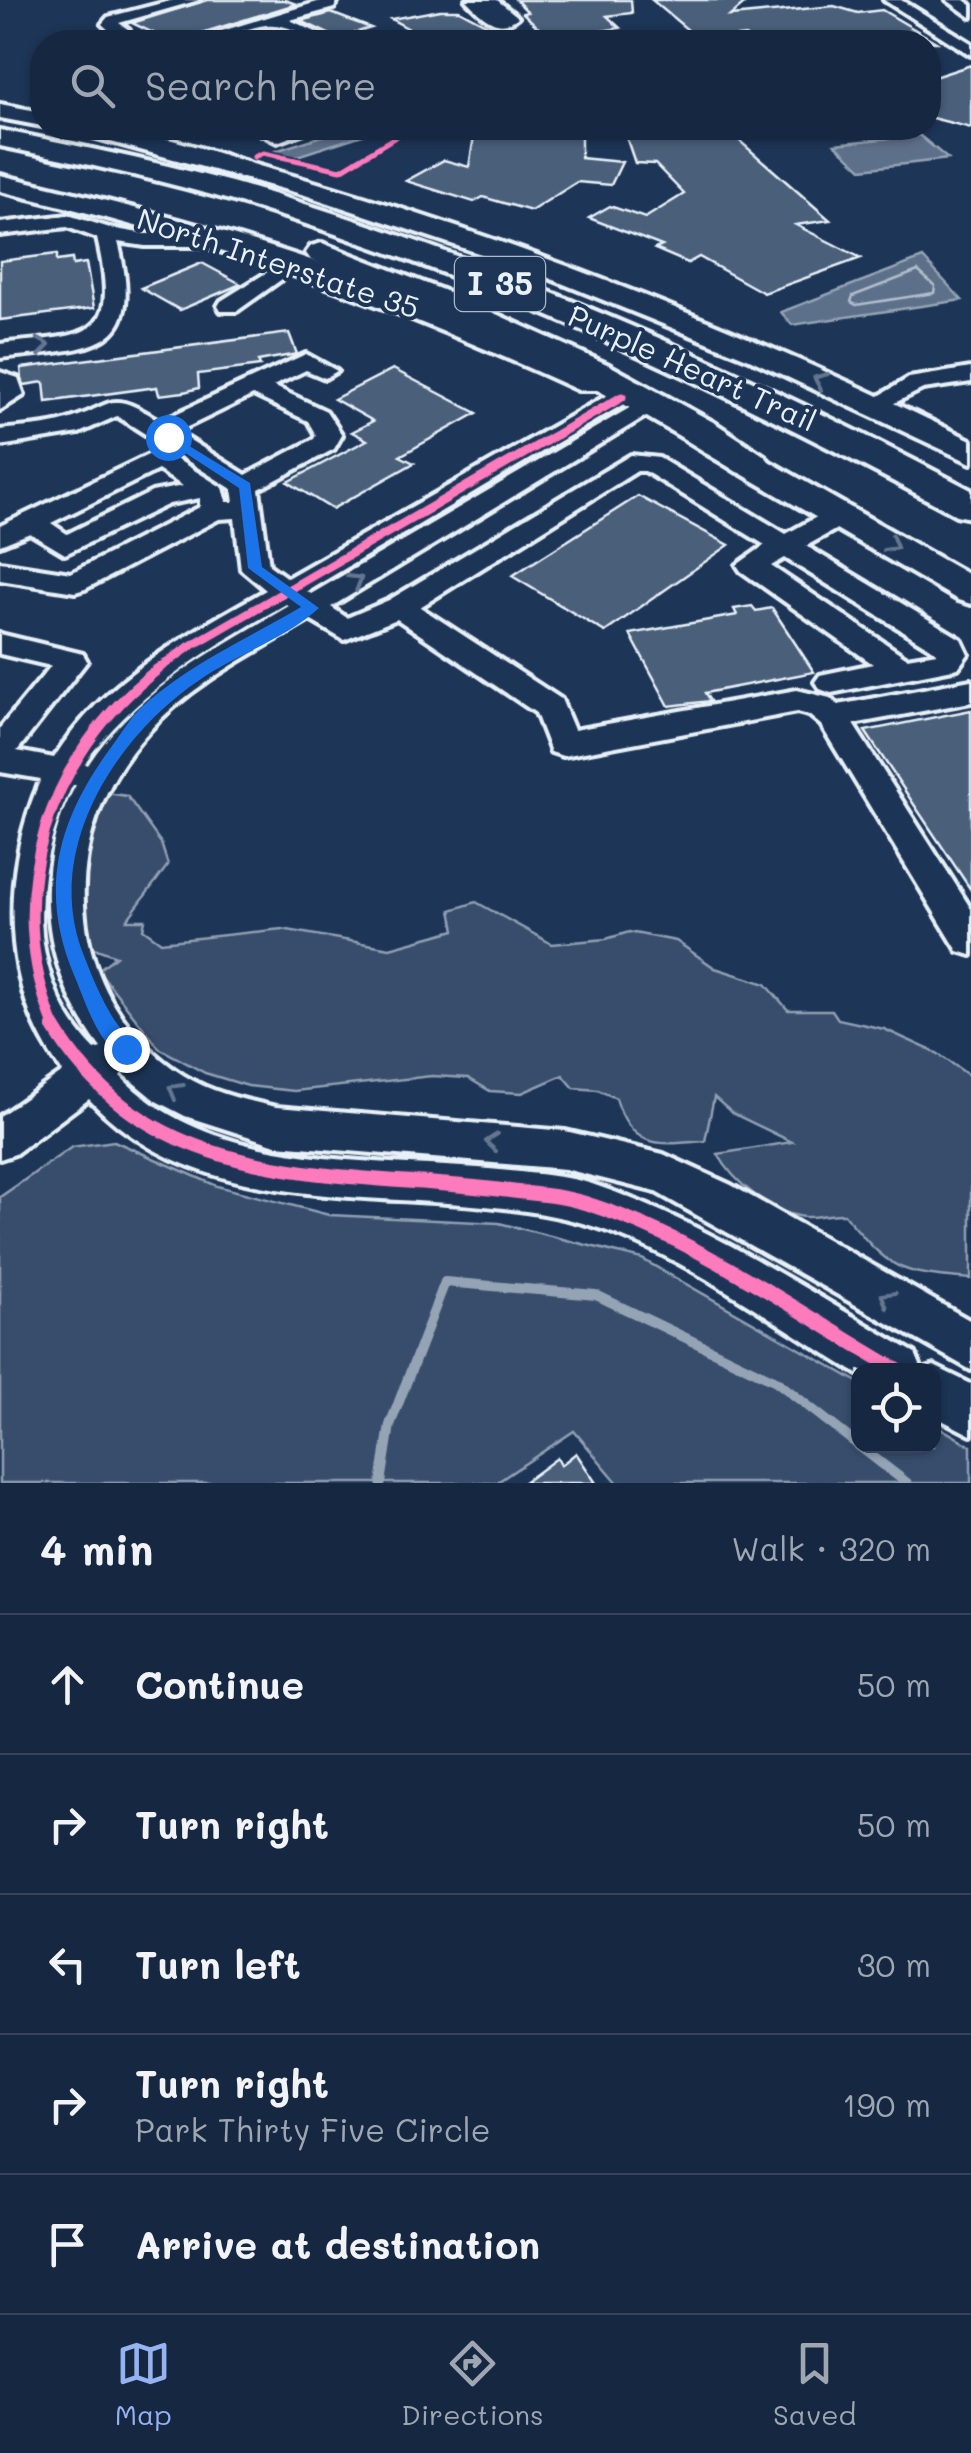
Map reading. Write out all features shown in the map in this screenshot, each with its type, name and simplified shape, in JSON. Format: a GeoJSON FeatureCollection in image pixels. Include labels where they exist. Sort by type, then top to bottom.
{"type":"FeatureCollection","features":[{"type":"Feature","properties":{"kind":"highway"},"geometry":{"type":"LineString","coordinates":[[0,125],[30,131]]}},
{"type":"Feature","properties":{"kind":"highway","name":"Purple Heart Trail"},"geometry":{"type":"LineString","coordinates":[[0,125],[30,132]]}},
{"type":"Feature","properties":{"kind":"highway","name":"Purple Heart Trail"},"geometry":{"type":"LineString","coordinates":[[0,138],[126,165],[276,207],[482,276],[779,405],[971,506]]}},
{"type":"Feature","properties":{"kind":"highway","name":"Purple Heart Trail"},"geometry":{"type":"LineString","coordinates":[[62,140],[226,180],[459,253],[620,315],[803,398],[971,482]]}},
{"type":"Feature","properties":{"kind":"highway"},"geometry":{"type":"LineString","coordinates":[[71,140],[328,194]]}},
{"type":"Feature","properties":{"kind":"highway"},"geometry":{"type":"LineString","coordinates":[[0,160],[272,233],[347,263],[548,350],[694,424],[751,464]]}},
{"type":"Feature","properties":{"kind":"main road"},"geometry":{"type":"LineString","coordinates":[[0,111],[30,117]]}},
{"type":"Feature","properties":{"kind":"main road"},"geometry":{"type":"LineString","coordinates":[[154,140],[456,233],[595,283],[876,404],[971,453]]}},
{"type":"Feature","properties":{"kind":"main road","name":"North Interstate 35"},"geometry":{"type":"LineString","coordinates":[[0,182],[220,240],[456,324],[634,403],[751,464],[971,592]]}},
{"type":"Feature","properties":{"kind":"street"},"geometry":{"type":"LineString","coordinates":[[118,30],[110,24],[113,20],[192,0]]}},
{"type":"Feature","properties":{"kind":"street"},"geometry":{"type":"LineString","coordinates":[[239,30],[330,5],[330,0]]}},
{"type":"Feature","properties":{"kind":"street"},"geometry":{"type":"LineString","coordinates":[[473,0],[492,18],[502,22],[510,17],[487,0]]}},
{"type":"Feature","properties":{"kind":"street"},"geometry":{"type":"LineString","coordinates":[[890,0],[936,30]]}},
{"type":"Feature","properties":{"kind":"street"},"geometry":{"type":"LineString","coordinates":[[948,5],[971,33]]}},
{"type":"Feature","properties":{"kind":"street"},"geometry":{"type":"LineString","coordinates":[[948,5],[971,12]]}},
{"type":"Feature","properties":{"kind":"street"},"geometry":{"type":"LineString","coordinates":[[276,20],[301,30]]}},
{"type":"Feature","properties":{"kind":"street"},"geometry":{"type":"LineString","coordinates":[[941,33],[971,50]]}},
{"type":"Feature","properties":{"kind":"street"},"geometry":{"type":"LineString","coordinates":[[945,36],[971,33]]}},
{"type":"Feature","properties":{"kind":"street"},"geometry":{"type":"LineString","coordinates":[[0,207],[145,240],[220,240]]}},
{"type":"Feature","properties":{"kind":"street"},"geometry":{"type":"LineString","coordinates":[[0,229],[68,222]]}},
{"type":"Feature","properties":{"kind":"street"},"geometry":{"type":"LineString","coordinates":[[0,247],[106,234]]}},
{"type":"Feature","properties":{"kind":"street"},"geometry":{"type":"LineString","coordinates":[[0,351],[86,340],[102,333],[118,314],[119,279],[106,234]]}},
{"type":"Feature","properties":{"kind":"street"},"geometry":{"type":"LineString","coordinates":[[229,306],[292,263]]}},
{"type":"Feature","properties":{"kind":"street"},"geometry":{"type":"LineString","coordinates":[[0,329],[118,314]]}},
{"type":"Feature","properties":{"kind":"street"},"geometry":{"type":"LineString","coordinates":[[159,431],[306,361],[325,371]]}},
{"type":"Feature","properties":{"kind":"street"},"geometry":{"type":"LineString","coordinates":[[876,404],[917,383],[971,376]]}},
{"type":"Feature","properties":{"kind":"street"},"geometry":{"type":"LineString","coordinates":[[0,379],[10,383],[12,395],[0,403]]}},
{"type":"Feature","properties":{"kind":"street"},"geometry":{"type":"LineString","coordinates":[[32,522],[65,546],[161,498],[201,492],[247,498],[325,444],[329,435],[316,416],[253,386]]}},
{"type":"Feature","properties":{"kind":"street"},"geometry":{"type":"LineString","coordinates":[[634,403],[300,600],[152,672],[94,725],[59,770],[11,892],[24,956],[60,1038],[89,1076],[124,1107],[205,1154],[262,1170],[497,1188],[591,1204],[734,1271],[886,1363]]}},
{"type":"Feature","properties":{"kind":"street"},"geometry":{"type":"LineString","coordinates":[[0,438],[70,428],[114,408],[127,410],[247,498],[255,568],[344,630],[399,607],[640,461],[658,467],[788,544],[950,646],[953,654],[947,661],[831,682]]}},
{"type":"Feature","properties":{"kind":"street"},"geometry":{"type":"LineString","coordinates":[[0,538],[159,459],[201,492]]}},
{"type":"Feature","properties":{"kind":"street"},"geometry":{"type":"LineString","coordinates":[[0,571],[75,583],[201,492]]}},
{"type":"Feature","properties":{"kind":"street"},"geometry":{"type":"LineString","coordinates":[[840,515],[751,565],[902,669]]}},
{"type":"Feature","properties":{"kind":"street"},"geometry":{"type":"LineString","coordinates":[[300,600],[144,715],[98,777],[69,838],[64,876],[65,916],[85,983],[102,1018],[126,1049],[158,1079],[231,1116],[328,1132],[463,1139],[565,1150],[649,1170],[699,1192],[971,1347]]}},
{"type":"Feature","properties":{"kind":"street"},"geometry":{"type":"LineString","coordinates":[[399,607],[550,708],[563,744],[796,701],[819,706],[832,718],[971,940]]}},
{"type":"Feature","properties":{"kind":"street"},"geometry":{"type":"LineString","coordinates":[[0,644],[72,660],[0,750]]}},
{"type":"Feature","properties":{"kind":"street"},"geometry":{"type":"LineString","coordinates":[[832,718],[971,691]]}},
{"type":"Feature","properties":{"kind":"street"},"geometry":{"type":"LineString","coordinates":[[0,760],[98,777]]}},
{"type":"Feature","properties":{"kind":"street"},"geometry":{"type":"LineString","coordinates":[[0,1140],[126,1049]]}},
{"type":"Feature","properties":{"kind":"street"},"geometry":{"type":"LineString","coordinates":[[554,1198],[565,1150]]}},
{"type":"Feature","properties":{"kind":"street"},"geometry":{"type":"LineString","coordinates":[[941,1394],[971,1411]]}},
{"type":"Feature","properties":{"kind":"shaded area"},"geometry":{"type":"Polygon","coordinates":[[[106,793],[127,796],[161,843],[168,865],[127,920],[145,920],[143,929],[161,942],[282,929],[390,948],[455,930],[451,910],[476,902],[552,944],[606,939],[629,932],[676,941],[715,968],[766,984],[788,1010],[832,1010],[838,1019],[884,1029],[937,1053],[971,1077],[971,1279],[897,1266],[873,1247],[844,1214],[809,1217],[766,1203],[733,1175],[718,1154],[792,1142],[732,1113],[714,1097],[705,1141],[661,1143],[639,1136],[630,1127],[616,1098],[598,1090],[574,1088],[563,1075],[522,1093],[490,1091],[468,1078],[432,1076],[294,1091],[248,1086],[205,1073],[159,1048],[98,970],[116,956],[86,945],[83,848],[106,793]]]}},
{"type":"Feature","properties":{"kind":"shaded area"},"geometry":{"type":"Polygon","coordinates":[[[114,1141],[217,1186],[329,1215],[499,1223],[642,1259],[851,1378],[851,1453],[941,1453],[941,1428],[971,1446],[971,1483],[618,1483],[574,1431],[496,1483],[0,1483],[0,1197],[72,1147],[114,1141]]]}},
{"type":"Feature","properties":{"kind":"water"},"geometry":{"type":"Polygon","coordinates":[[[310,140],[347,140],[294,157],[272,152],[310,140]]]}},
{"type":"Feature","properties":{"kind":"water"},"geometry":{"type":"Polygon","coordinates":[[[925,140],[948,159],[862,169],[835,144],[925,140]]]}},
{"type":"Feature","properties":{"kind":"water"},"geometry":{"type":"Polygon","coordinates":[[[923,258],[962,300],[792,325],[781,312],[923,258]]]}},
{"type":"Feature","properties":{"kind":"building"},"geometry":{"type":"Polygon","coordinates":[[[207,0],[285,0],[296,4],[211,30],[147,30],[132,23],[207,0]]]}},
{"type":"Feature","properties":{"kind":"building"},"geometry":{"type":"Polygon","coordinates":[[[516,0],[631,0],[632,13],[607,16],[620,28],[541,30],[523,13],[528,12],[516,0]]]}},
{"type":"Feature","properties":{"kind":"building"},"geometry":{"type":"Polygon","coordinates":[[[652,0],[749,0],[730,16],[834,6],[858,13],[882,10],[916,30],[688,30],[652,0]]]}},
{"type":"Feature","properties":{"kind":"building"},"geometry":{"type":"Polygon","coordinates":[[[459,10],[497,30],[411,30],[391,19],[459,10]]]}},
{"type":"Feature","properties":{"kind":"building"},"geometry":{"type":"Polygon","coordinates":[[[331,13],[371,28],[320,30],[301,21],[331,13]]]}},
{"type":"Feature","properties":{"kind":"building"},"geometry":{"type":"Polygon","coordinates":[[[971,65],[971,128],[941,120],[941,75],[971,65]]]}},
{"type":"Feature","properties":{"kind":"building"},"geometry":{"type":"Polygon","coordinates":[[[473,140],[581,140],[581,158],[622,162],[611,185],[577,182],[531,211],[483,197],[474,202],[406,181],[444,160],[469,167],[473,140]]]}},
{"type":"Feature","properties":{"kind":"building"},"geometry":{"type":"Polygon","coordinates":[[[627,140],[739,140],[830,220],[796,225],[861,258],[764,293],[699,257],[688,263],[655,249],[662,246],[589,218],[610,206],[645,218],[684,194],[655,164],[635,163],[627,140]]]}},
{"type":"Feature","properties":{"kind":"building"},"geometry":{"type":"Polygon","coordinates":[[[57,254],[57,261],[72,259],[73,265],[86,263],[94,308],[0,320],[0,261],[57,254]]]}},
{"type":"Feature","properties":{"kind":"building"},"geometry":{"type":"Polygon","coordinates":[[[202,263],[241,284],[180,310],[141,288],[202,263]]]}},
{"type":"Feature","properties":{"kind":"building"},"geometry":{"type":"Polygon","coordinates":[[[289,333],[297,354],[258,361],[260,366],[198,374],[199,388],[184,392],[159,395],[157,387],[46,402],[44,382],[24,385],[22,379],[21,368],[289,333]]]}},
{"type":"Feature","properties":{"kind":"building"},"geometry":{"type":"Polygon","coordinates":[[[393,369],[477,413],[400,456],[414,463],[332,509],[288,482],[367,440],[352,432],[373,421],[334,399],[393,369]]]}},
{"type":"Feature","properties":{"kind":"building"},"geometry":{"type":"Polygon","coordinates":[[[638,496],[729,545],[605,632],[512,576],[638,496]]]}},
{"type":"Feature","properties":{"kind":"building"},"geometry":{"type":"Polygon","coordinates":[[[752,606],[756,611],[772,608],[814,672],[705,693],[710,701],[669,706],[630,634],[737,615],[734,609],[752,606]]]}},
{"type":"Feature","properties":{"kind":"building"},"geometry":{"type":"Polygon","coordinates":[[[971,710],[971,890],[865,731],[971,710]]]}},
{"type":"Feature","properties":{"kind":"building"},"geometry":{"type":"Polygon","coordinates":[[[576,1453],[596,1483],[523,1483],[557,1458],[561,1465],[576,1453]]]}},
{"type":"Feature","properties":{"kind":"waterway"},"geometry":{"type":"LineString","coordinates":[[381,1483],[390,1425],[445,1282],[596,1295],[776,1381],[851,1440]]}},
{"type":"Feature","properties":{"kind":"waterway"},"geometry":{"type":"LineString","coordinates":[[868,1453],[907,1483]]}},
{"type":"Feature","properties":{"kind":"cycle path"},"geometry":{"type":"LineString","coordinates":[[254,157],[263,153],[341,170],[390,140]]}},
{"type":"Feature","properties":{"kind":"cycle path"},"geometry":{"type":"LineString","coordinates":[[622,397],[189,647],[125,696],[73,754],[53,786],[38,822],[27,860],[22,901],[28,962],[41,1002],[73,1055],[119,1103],[169,1136],[224,1157],[282,1170],[464,1185],[593,1205],[673,1239],[886,1363]]}},
{"type":"Feature","properties":{"kind":"route"},"geometry":{"type":"LineString","coordinates":[[126,1049],[102,1018],[71,946],[64,876],[69,838],[98,777],[144,715],[195,675],[312,608],[255,568],[246,486],[168,437]]}}]}
